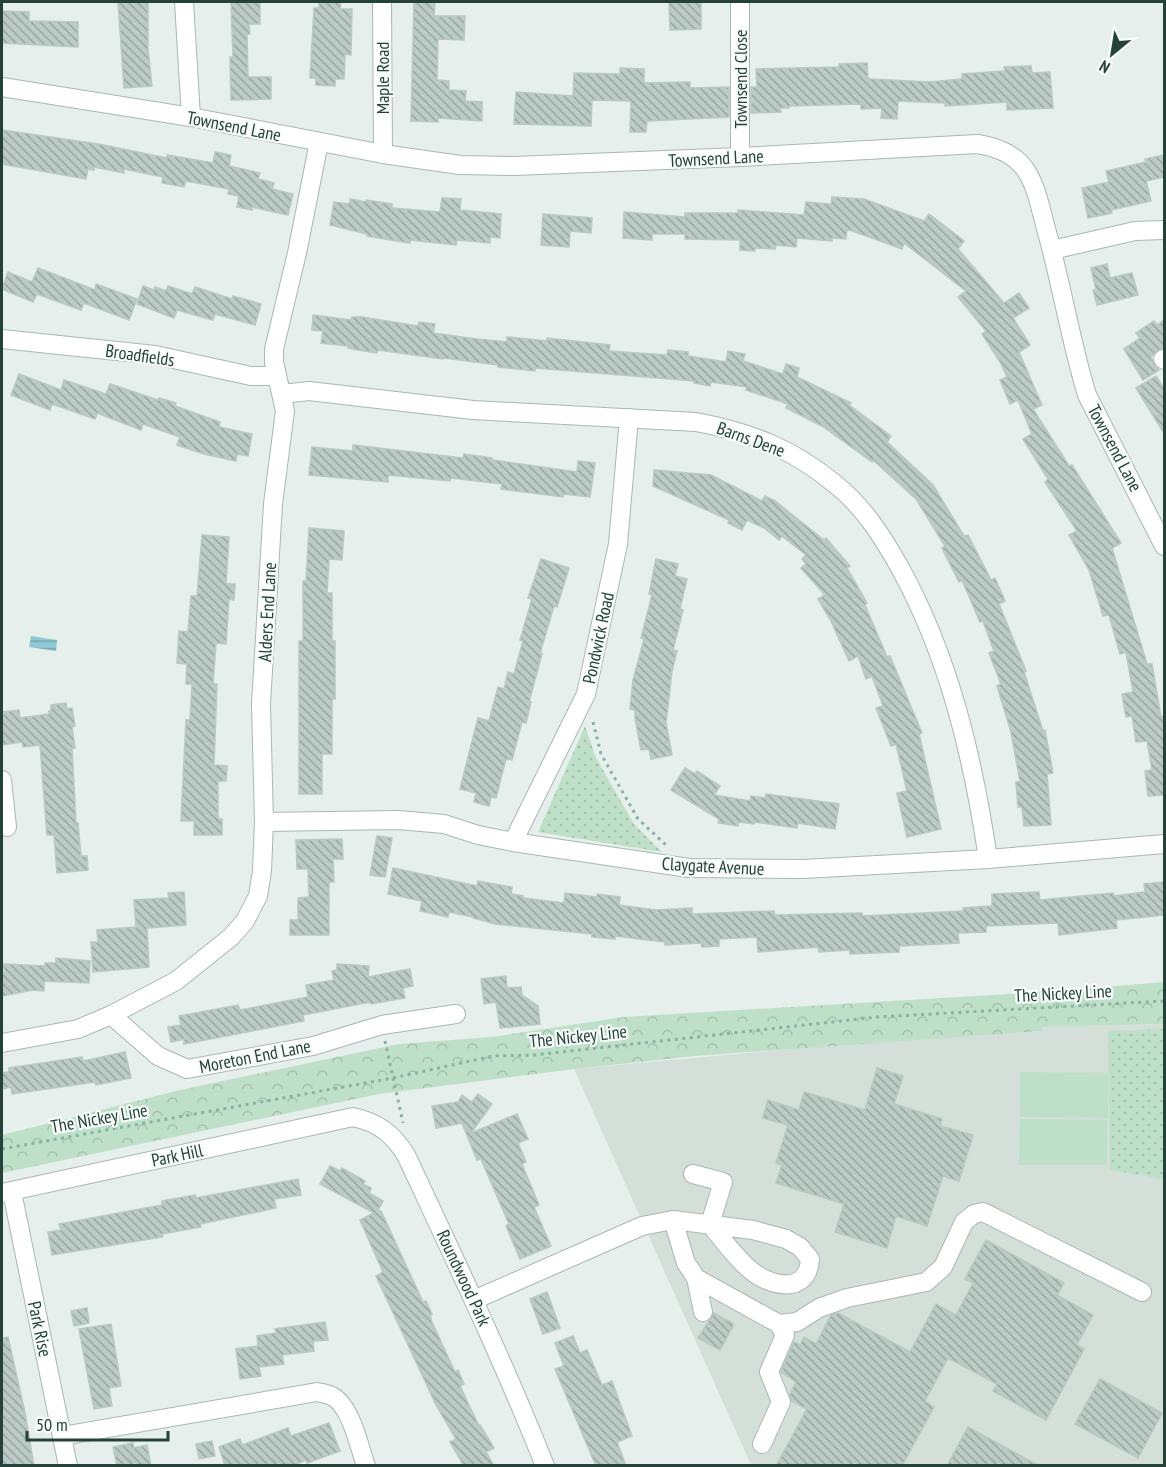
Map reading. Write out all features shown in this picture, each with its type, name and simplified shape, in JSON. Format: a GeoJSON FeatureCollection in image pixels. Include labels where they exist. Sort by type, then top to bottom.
{"type":"FeatureCollection","features":[{"type":"Feature","properties":{"kind":"street"},"geometry":{"type":"LineString","coordinates":[[184,2],[191,117]]}},
{"type":"Feature","properties":{"kind":"street","name":"Maple Road"},"geometry":{"type":"LineString","coordinates":[[382,2],[383,154]]}},
{"type":"Feature","properties":{"kind":"street","name":"Townsend Close"},"geometry":{"type":"LineString","coordinates":[[740,2],[740,157]]}},
{"type":"Feature","properties":{"kind":"street","name":"Townsend Lane"},"geometry":{"type":"LineString","coordinates":[[2,87],[191,117],[383,154],[460,165],[514,166],[977,144],[990,146],[1015,158],[1031,180],[1052,250],[1087,395],[1164,546]]}},
{"type":"Feature","properties":{"kind":"street","name":"Alders End Lane"},"geometry":{"type":"LineString","coordinates":[[111,1015],[183,975],[231,937],[245,921],[258,896],[262,871],[264,822],[261,704],[273,504],[285,411],[274,362],[274,349],[297,253],[319,142]]}},
{"type":"Feature","properties":{"kind":"street"},"geometry":{"type":"LineString","coordinates":[[1052,250],[1135,231],[1164,230]]}},
{"type":"Feature","properties":{"kind":"street","name":"Broadfields"},"geometry":{"type":"LineString","coordinates":[[2,339],[154,355],[251,376],[277,376]]}},
{"type":"Feature","properties":{"kind":"street","name":"Barns Dene"},"geometry":{"type":"LineString","coordinates":[[282,394],[309,391],[473,410],[696,422],[729,428],[777,445],[809,464],[837,485],[865,514],[882,536],[926,621],[948,678],[963,729],[980,806],[988,859]]}},
{"type":"Feature","properties":{"kind":"street","name":"Pondwick Road"},"geometry":{"type":"LineString","coordinates":[[513,842],[586,694],[618,544],[629,418]]}},
{"type":"Feature","properties":{"kind":"street"},"geometry":{"type":"LineString","coordinates":[[2,780],[7,827]]}},
{"type":"Feature","properties":{"kind":"street","name":"Claygate Avenue"},"geometry":{"type":"LineString","coordinates":[[264,822],[398,820],[444,824],[478,835],[513,842],[689,868],[803,870],[988,859],[1164,844]]}},
{"type":"Feature","properties":{"kind":"street","name":"Moreton End Lane"},"geometry":{"type":"LineString","coordinates":[[111,1015],[158,1056],[187,1069],[313,1046],[382,1025],[456,1014]]}},
{"type":"Feature","properties":{"kind":"street"},"geometry":{"type":"LineString","coordinates":[[2,1043],[78,1029],[111,1015]]}},
{"type":"Feature","properties":{"kind":"street","name":"Roundwood Park"},"geometry":{"type":"LineString","coordinates":[[353,1117],[366,1120],[394,1137],[406,1155],[474,1300],[545,1466]]}},
{"type":"Feature","properties":{"kind":"street","name":"Park Hill"},"geometry":{"type":"LineString","coordinates":[[7,1192],[353,1117]]}},
{"type":"Feature","properties":{"kind":"street"},"geometry":{"type":"LineString","coordinates":[[693,1174],[723,1182],[710,1224]]}},
{"type":"Feature","properties":{"kind":"street","name":"Park Rise"},"geometry":{"type":"LineString","coordinates":[[7,1192],[68,1466]]}},
{"type":"Feature","properties":{"kind":"street"},"geometry":{"type":"LineString","coordinates":[[779,1324],[797,1322],[819,1308],[847,1298],[926,1282],[943,1267],[964,1222],[974,1214],[982,1212],[1142,1292]]}},
{"type":"Feature","properties":{"kind":"street"},"geometry":{"type":"LineString","coordinates":[[674,1220],[686,1263],[696,1278],[703,1312]]}},
{"type":"Feature","properties":{"kind":"street"},"geometry":{"type":"LineString","coordinates":[[474,1300],[642,1226],[674,1220],[710,1224],[753,1230],[786,1239],[800,1247],[810,1258],[807,1274],[797,1284],[785,1286],[767,1280],[748,1269],[710,1224]]}},
{"type":"Feature","properties":{"kind":"street"},"geometry":{"type":"LineString","coordinates":[[696,1278],[779,1324],[785,1335],[769,1372],[781,1402],[762,1444]]}},
{"type":"Feature","properties":{"kind":"street"},"geometry":{"type":"LineString","coordinates":[[62,1436],[317,1392],[331,1395],[347,1412],[366,1466]]}},
{"type":"Feature","properties":{"kind":"path"},"geometry":{"type":"LineString","coordinates":[[586,694],[601,754],[638,819],[689,868]]}},
{"type":"Feature","properties":{"kind":"path","name":"The Nickey Line"},"geometry":{"type":"LineString","coordinates":[[2,1149],[393,1078],[493,1056],[534,1055],[877,1017],[1164,1001]]}},
{"type":"Feature","properties":{"kind":"path"},"geometry":{"type":"LineString","coordinates":[[382,1025],[410,1149],[406,1155]]}},
{"type":"Feature","properties":{"kind":"shaded area"},"geometry":{"type":"Polygon","coordinates":[[[1164,1024],[1164,1465],[751,1465],[574,1069],[847,1044],[1042,1031],[1043,1027],[1164,1024]]]}},
{"type":"Feature","properties":{"kind":"green space"},"geometry":{"type":"Polygon","coordinates":[[[585,726],[596,758],[634,824],[662,852],[538,832],[585,726]]]}},
{"type":"Feature","properties":{"kind":"green space"},"geometry":{"type":"Polygon","coordinates":[[[1164,982],[1164,1024],[1043,1027],[1042,1031],[695,1056],[379,1094],[2,1173],[2,1135],[180,1090],[399,1044],[492,1037],[624,1017],[1058,991],[1164,982]]]}},
{"type":"Feature","properties":{"kind":"green space"},"geometry":{"type":"Polygon","coordinates":[[[1164,1029],[1164,1179],[1110,1170],[1108,1031],[1164,1029]]]}},
{"type":"Feature","properties":{"kind":"green space"},"geometry":{"type":"Polygon","coordinates":[[[1020,1072],[1108,1073],[1108,1118],[1020,1117],[1020,1072]]]}},
{"type":"Feature","properties":{"kind":"green space"},"geometry":{"type":"Polygon","coordinates":[[[1020,1119],[1107,1120],[1107,1165],[1019,1165],[1020,1119]]]}},
{"type":"Feature","properties":{"kind":"water"},"geometry":{"type":"Polygon","coordinates":[[[31,636],[57,640],[56,651],[29,647],[31,636]]]}},
{"type":"Feature","properties":{"kind":"building"},"geometry":{"type":"Polygon","coordinates":[[[118,2],[148,2],[148,49],[152,86],[124,88],[118,2]]]}},
{"type":"Feature","properties":{"kind":"building"},"geometry":{"type":"Polygon","coordinates":[[[231,2],[260,2],[260,24],[249,24],[250,34],[247,34],[248,77],[271,77],[271,99],[231,100],[230,57],[233,57],[231,2]]]}},
{"type":"Feature","properties":{"kind":"building"},"geometry":{"type":"Polygon","coordinates":[[[319,2],[341,2],[340,9],[352,9],[351,55],[345,54],[344,79],[335,79],[335,86],[316,85],[316,78],[310,78],[314,8],[319,8],[319,2]]]}},
{"type":"Feature","properties":{"kind":"building"},"geometry":{"type":"Polygon","coordinates":[[[414,2],[435,2],[434,16],[465,16],[464,40],[438,39],[437,80],[449,81],[449,90],[466,91],[465,101],[482,102],[482,121],[438,118],[438,122],[411,121],[414,2]]]}},
{"type":"Feature","properties":{"kind":"building"},"geometry":{"type":"Polygon","coordinates":[[[669,2],[701,2],[701,29],[670,30],[669,2]]]}},
{"type":"Feature","properties":{"kind":"building"},"geometry":{"type":"Polygon","coordinates":[[[2,11],[29,12],[29,21],[78,22],[78,47],[2,43],[2,11]]]}},
{"type":"Feature","properties":{"kind":"building"},"geometry":{"type":"Polygon","coordinates":[[[867,63],[868,78],[871,79],[929,82],[962,79],[962,74],[1005,71],[1004,67],[1031,66],[1032,73],[1050,72],[1053,108],[1007,110],[1007,102],[945,106],[945,103],[898,101],[897,119],[881,118],[882,108],[861,109],[861,104],[789,106],[789,108],[780,108],[781,112],[751,113],[751,87],[757,87],[756,69],[839,67],[839,64],[867,63]]]}},
{"type":"Feature","properties":{"kind":"building"},"geometry":{"type":"Polygon","coordinates":[[[620,68],[644,69],[644,83],[690,82],[690,88],[729,87],[729,117],[647,121],[646,132],[630,132],[631,101],[592,100],[591,126],[514,124],[516,92],[573,96],[574,73],[620,74],[620,68]]]}},
{"type":"Feature","properties":{"kind":"building"},"geometry":{"type":"Polygon","coordinates":[[[2,130],[98,144],[167,158],[167,155],[213,163],[215,152],[231,155],[229,166],[260,173],[258,179],[274,183],[272,189],[293,194],[288,215],[252,207],[252,210],[237,207],[239,196],[228,194],[229,189],[186,181],[184,187],[162,183],[163,177],[124,169],[124,173],[94,167],[94,170],[88,169],[86,179],[2,164],[2,130]]]}},
{"type":"Feature","properties":{"kind":"building"},"geometry":{"type":"Polygon","coordinates":[[[1164,155],[1164,177],[1146,181],[1151,201],[1088,218],[1082,188],[1109,182],[1106,171],[1146,162],[1145,159],[1164,155]]]}},
{"type":"Feature","properties":{"kind":"building"},"geometry":{"type":"Polygon","coordinates":[[[832,197],[864,199],[924,221],[929,214],[964,241],[958,249],[1004,303],[1019,293],[1029,308],[1013,318],[1030,345],[1019,352],[1042,405],[1033,409],[1069,466],[1072,465],[1121,543],[1112,548],[1147,664],[1152,664],[1161,717],[1164,716],[1164,795],[1148,796],[1145,771],[1152,770],[1147,741],[1136,742],[1132,716],[1126,717],[1122,694],[1133,692],[1126,652],[1120,654],[1109,615],[1103,616],[1089,570],[1069,535],[1077,531],[1045,482],[1048,479],[1023,439],[1032,434],[1018,400],[1010,404],[1000,380],[1007,377],[982,334],[986,331],[958,297],[966,291],[904,243],[902,249],[847,229],[846,239],[832,238],[832,241],[797,238],[796,247],[776,245],[775,249],[755,248],[755,251],[740,250],[740,240],[685,239],[685,234],[652,234],[652,240],[623,238],[624,212],[685,217],[685,213],[738,213],[738,210],[804,215],[806,202],[831,204],[832,197]]]}},
{"type":"Feature","properties":{"kind":"building"},"geometry":{"type":"Polygon","coordinates":[[[442,198],[461,199],[460,210],[501,214],[500,238],[490,237],[490,243],[457,240],[456,245],[410,240],[410,243],[367,236],[367,234],[330,225],[334,202],[350,204],[350,199],[366,202],[366,200],[392,204],[392,208],[440,212],[442,198]]]}},
{"type":"Feature","properties":{"kind":"building"},"geometry":{"type":"Polygon","coordinates":[[[543,214],[592,218],[591,233],[570,231],[569,247],[541,245],[543,214]]]}},
{"type":"Feature","properties":{"kind":"building"},"geometry":{"type":"Polygon","coordinates":[[[1107,264],[1110,278],[1132,273],[1138,295],[1097,305],[1091,268],[1107,264]]]}},
{"type":"Feature","properties":{"kind":"building"},"geometry":{"type":"Polygon","coordinates":[[[38,268],[95,290],[96,284],[137,299],[129,320],[84,303],[81,310],[37,294],[33,302],[2,289],[8,272],[32,282],[38,268]]]}},
{"type":"Feature","properties":{"kind":"building"},"geometry":{"type":"Polygon","coordinates":[[[143,286],[166,291],[168,286],[192,294],[195,287],[232,299],[233,296],[261,304],[255,325],[215,314],[213,320],[177,310],[174,318],[137,304],[143,286]]]}},
{"type":"Feature","properties":{"kind":"building"},"geometry":{"type":"Polygon","coordinates":[[[313,315],[351,320],[352,317],[362,317],[418,326],[419,322],[435,324],[433,333],[507,342],[507,337],[547,341],[547,338],[610,345],[609,351],[667,355],[668,350],[688,352],[688,356],[726,362],[728,351],[745,354],[743,361],[783,374],[786,364],[799,368],[797,377],[851,403],[849,405],[891,436],[887,442],[933,485],[964,536],[968,535],[991,580],[995,578],[1005,601],[999,604],[1026,671],[1024,672],[1043,731],[1045,730],[1053,773],[1047,774],[1051,825],[1024,826],[1022,807],[1018,807],[1016,782],[1020,782],[1011,732],[997,686],[1001,684],[989,653],[994,651],[983,621],[980,622],[962,580],[959,582],[942,548],[945,546],[916,499],[873,460],[872,462],[822,426],[786,408],[788,404],[746,390],[747,387],[711,382],[710,386],[694,383],[695,381],[535,368],[535,371],[378,350],[377,353],[358,350],[348,348],[348,346],[321,343],[323,331],[312,330],[313,315]]]}},
{"type":"Feature","properties":{"kind":"building"},"geometry":{"type":"Polygon","coordinates":[[[1164,320],[1164,348],[1156,351],[1151,357],[1159,370],[1143,380],[1124,349],[1140,338],[1136,333],[1154,321],[1157,325],[1164,320]]]}},
{"type":"Feature","properties":{"kind":"building"},"geometry":{"type":"Polygon","coordinates":[[[19,374],[61,390],[64,380],[106,394],[110,384],[158,400],[159,398],[176,403],[175,406],[220,422],[219,427],[252,434],[248,456],[237,454],[236,461],[204,454],[177,445],[180,437],[143,424],[141,430],[97,413],[95,419],[52,404],[50,410],[11,395],[19,374]]]}},
{"type":"Feature","properties":{"kind":"building"},"geometry":{"type":"Polygon","coordinates":[[[1156,376],[1164,389],[1164,433],[1136,388],[1156,376]]]}},
{"type":"Feature","properties":{"kind":"building"},"geometry":{"type":"Polygon","coordinates":[[[353,445],[463,458],[464,454],[577,472],[578,461],[595,463],[590,497],[563,494],[563,497],[501,489],[502,484],[451,478],[450,481],[388,475],[388,482],[309,475],[312,447],[353,451],[353,445]]]}},
{"type":"Feature","properties":{"kind":"building"},"geometry":{"type":"Polygon","coordinates":[[[654,470],[711,475],[762,501],[765,496],[775,501],[824,540],[826,538],[850,566],[847,568],[867,603],[865,605],[887,657],[890,656],[922,733],[919,734],[941,829],[907,837],[897,793],[907,791],[896,744],[891,746],[876,708],[883,706],[872,676],[866,679],[858,656],[849,661],[818,599],[825,595],[801,568],[806,564],[802,559],[806,555],[782,536],[779,540],[764,528],[747,520],[742,530],[728,523],[729,520],[653,486],[654,470]]]}},
{"type":"Feature","properties":{"kind":"building"},"geometry":{"type":"Polygon","coordinates":[[[309,528],[344,531],[342,560],[329,559],[327,593],[332,593],[335,699],[332,699],[332,754],[322,754],[322,794],[299,794],[299,641],[303,641],[303,581],[306,581],[309,528]]]}},
{"type":"Feature","properties":{"kind":"building"},"geometry":{"type":"Polygon","coordinates":[[[202,535],[229,537],[226,584],[235,584],[234,600],[229,599],[226,644],[216,643],[213,684],[217,684],[214,765],[227,766],[226,781],[218,781],[218,819],[222,819],[222,835],[194,835],[194,821],[181,821],[186,720],[190,720],[192,684],[186,684],[187,664],[177,663],[179,631],[188,632],[191,596],[197,596],[202,535]]]}},
{"type":"Feature","properties":{"kind":"building"},"geometry":{"type":"Polygon","coordinates":[[[541,559],[569,568],[557,607],[554,606],[540,653],[542,654],[529,702],[531,702],[526,723],[522,722],[512,760],[506,759],[496,798],[491,797],[489,806],[474,802],[476,793],[460,789],[478,718],[489,721],[498,687],[504,689],[508,672],[514,674],[523,641],[520,640],[532,599],[528,598],[541,559]]]}},
{"type":"Feature","properties":{"kind":"building"},"geometry":{"type":"Polygon","coordinates":[[[656,559],[678,564],[675,576],[687,579],[680,609],[683,610],[673,650],[677,651],[672,671],[666,723],[672,755],[651,759],[649,749],[641,750],[635,710],[630,709],[633,680],[644,639],[641,638],[652,595],[649,594],[656,559]]]}},
{"type":"Feature","properties":{"kind":"building"},"geometry":{"type":"Polygon","coordinates":[[[66,703],[67,709],[72,708],[75,726],[72,727],[75,748],[72,748],[76,823],[78,823],[81,856],[87,856],[88,870],[57,873],[54,835],[47,835],[40,745],[23,747],[22,742],[2,745],[2,721],[4,720],[3,712],[19,710],[20,718],[49,714],[51,705],[66,703]]]}},
{"type":"Feature","properties":{"kind":"building"},"geometry":{"type":"Polygon","coordinates":[[[685,768],[695,774],[697,771],[720,786],[714,795],[750,801],[751,796],[765,798],[766,794],[839,804],[835,829],[798,823],[797,828],[755,822],[754,824],[739,822],[738,826],[718,823],[719,819],[671,790],[685,768]]]}},
{"type":"Feature","properties":{"kind":"building"},"geometry":{"type":"Polygon","coordinates":[[[377,836],[392,838],[385,877],[370,875],[377,836]]]}},
{"type":"Feature","properties":{"kind":"building"},"geometry":{"type":"Polygon","coordinates":[[[342,839],[343,859],[333,859],[334,882],[329,882],[329,935],[290,935],[290,920],[298,920],[298,898],[309,897],[308,869],[297,869],[296,840],[342,839]]]}},
{"type":"Feature","properties":{"kind":"building"},"geometry":{"type":"Polygon","coordinates":[[[393,868],[477,886],[478,881],[512,887],[511,894],[523,896],[523,898],[564,903],[565,893],[597,897],[597,894],[620,897],[619,905],[656,910],[692,908],[692,914],[774,911],[775,915],[862,913],[862,916],[964,911],[963,908],[992,906],[992,894],[1039,892],[1040,900],[1113,893],[1114,896],[1145,892],[1144,884],[1164,882],[1164,915],[1116,920],[1117,928],[1059,935],[1058,923],[986,926],[986,932],[958,933],[959,943],[899,946],[899,952],[850,954],[850,950],[819,952],[818,947],[758,952],[757,937],[719,939],[719,946],[702,947],[701,943],[665,945],[665,942],[615,936],[615,939],[592,937],[592,934],[495,924],[449,912],[448,917],[420,911],[422,901],[388,894],[393,868]]]}},
{"type":"Feature","properties":{"kind":"building"},"geometry":{"type":"Polygon","coordinates":[[[184,892],[186,925],[147,928],[149,967],[93,972],[91,942],[98,942],[97,930],[136,927],[134,900],[169,898],[168,893],[184,892]]]}},
{"type":"Feature","properties":{"kind":"building"},"geometry":{"type":"Polygon","coordinates":[[[56,958],[90,961],[89,983],[44,981],[44,991],[33,990],[2,996],[2,973],[5,972],[3,964],[45,966],[45,963],[56,963],[56,958]]]}},
{"type":"Feature","properties":{"kind":"building"},"geometry":{"type":"Polygon","coordinates":[[[337,964],[369,966],[368,977],[410,969],[413,986],[403,988],[405,998],[371,1004],[370,1002],[303,1015],[304,1021],[184,1044],[184,1039],[171,1042],[168,1027],[181,1025],[179,1016],[238,1005],[240,1010],[308,997],[306,985],[334,980],[332,971],[337,970],[337,964]]]}},
{"type":"Feature","properties":{"kind":"building"},"geometry":{"type":"Polygon","coordinates":[[[506,976],[507,988],[521,987],[522,995],[538,1006],[540,1024],[500,1028],[496,1002],[484,1004],[481,979],[506,976]]]}},
{"type":"Feature","properties":{"kind":"building"},"geometry":{"type":"Polygon","coordinates":[[[125,1052],[131,1078],[96,1085],[95,1082],[12,1094],[11,1087],[2,1089],[2,1073],[9,1072],[9,1068],[82,1057],[83,1061],[125,1052]]]}},
{"type":"Feature","properties":{"kind":"building"},"geometry":{"type":"Polygon","coordinates":[[[877,1068],[903,1076],[894,1104],[942,1119],[940,1126],[973,1135],[959,1181],[943,1176],[927,1226],[896,1216],[887,1248],[835,1232],[844,1204],[776,1183],[782,1165],[776,1163],[788,1125],[763,1118],[768,1100],[799,1110],[804,1092],[865,1110],[877,1068]]]}},
{"type":"Feature","properties":{"kind":"building"},"geometry":{"type":"Polygon","coordinates":[[[478,1094],[492,1104],[471,1133],[517,1114],[528,1139],[518,1143],[526,1162],[522,1164],[539,1205],[534,1207],[551,1246],[520,1259],[506,1226],[509,1224],[481,1159],[477,1160],[462,1123],[436,1128],[432,1106],[458,1102],[462,1095],[472,1102],[478,1094]]]}},
{"type":"Feature","properties":{"kind":"building"},"geometry":{"type":"Polygon","coordinates":[[[330,1166],[340,1171],[342,1168],[365,1181],[363,1184],[371,1188],[369,1193],[383,1201],[377,1212],[381,1211],[423,1302],[426,1301],[432,1314],[430,1315],[432,1322],[455,1372],[458,1370],[464,1384],[460,1386],[479,1426],[494,1448],[486,1452],[494,1466],[464,1466],[450,1442],[456,1439],[436,1405],[376,1276],[383,1272],[360,1220],[374,1213],[320,1184],[330,1166]]]}},
{"type":"Feature","properties":{"kind":"building"},"geometry":{"type":"Polygon","coordinates":[[[298,1179],[301,1195],[274,1199],[276,1208],[200,1224],[201,1227],[162,1234],[163,1237],[52,1255],[48,1232],[61,1230],[59,1224],[162,1205],[162,1201],[195,1195],[196,1198],[298,1179]]]}},
{"type":"Feature","properties":{"kind":"building"},"geometry":{"type":"Polygon","coordinates":[[[986,1240],[1064,1283],[1057,1295],[1093,1315],[1077,1345],[1084,1349],[1046,1420],[993,1391],[997,1384],[948,1358],[925,1401],[934,1407],[902,1466],[776,1466],[807,1409],[792,1401],[790,1394],[796,1382],[781,1372],[794,1342],[800,1345],[804,1337],[816,1344],[831,1315],[838,1313],[910,1352],[936,1304],[956,1315],[973,1283],[965,1279],[986,1240]]]}},
{"type":"Feature","properties":{"kind":"building"},"geometry":{"type":"Polygon","coordinates":[[[547,1292],[560,1328],[543,1334],[530,1299],[547,1292]]]}},
{"type":"Feature","properties":{"kind":"building"},"geometry":{"type":"Polygon","coordinates":[[[87,1308],[89,1323],[74,1326],[71,1311],[87,1308]]]}},
{"type":"Feature","properties":{"kind":"building"},"geometry":{"type":"Polygon","coordinates":[[[714,1313],[734,1324],[720,1350],[698,1338],[714,1313]]]}},
{"type":"Feature","properties":{"kind":"building"},"geometry":{"type":"Polygon","coordinates":[[[325,1322],[328,1340],[313,1341],[314,1351],[282,1355],[284,1364],[259,1367],[261,1376],[240,1379],[236,1349],[258,1346],[257,1336],[276,1333],[275,1329],[325,1322]]]}},
{"type":"Feature","properties":{"kind":"building"},"geometry":{"type":"Polygon","coordinates":[[[111,1324],[121,1386],[109,1388],[112,1406],[94,1409],[79,1329],[111,1324]]]}},
{"type":"Feature","properties":{"kind":"building"},"geometry":{"type":"Polygon","coordinates":[[[573,1336],[580,1353],[587,1350],[602,1385],[612,1381],[632,1436],[617,1442],[626,1466],[596,1466],[555,1369],[564,1366],[555,1343],[573,1336]]]}},
{"type":"Feature","properties":{"kind":"building"},"geometry":{"type":"Polygon","coordinates":[[[8,1337],[34,1466],[2,1466],[2,1338],[8,1337]]]}},
{"type":"Feature","properties":{"kind":"building"},"geometry":{"type":"Polygon","coordinates":[[[1100,1379],[1162,1413],[1138,1458],[1075,1424],[1100,1379]]]}},
{"type":"Feature","properties":{"kind":"building"},"geometry":{"type":"Polygon","coordinates":[[[329,1423],[340,1451],[307,1463],[306,1460],[292,1466],[225,1466],[219,1447],[240,1439],[242,1445],[288,1428],[291,1436],[329,1423]]]}},
{"type":"Feature","properties":{"kind":"building"},"geometry":{"type":"Polygon","coordinates":[[[968,1427],[1039,1466],[947,1466],[968,1427]]]}},
{"type":"Feature","properties":{"kind":"building"},"geometry":{"type":"Polygon","coordinates":[[[212,1441],[215,1456],[199,1459],[196,1444],[212,1441]]]}},
{"type":"Feature","properties":{"kind":"building"},"geometry":{"type":"Polygon","coordinates":[[[133,1443],[134,1448],[147,1445],[151,1466],[117,1466],[113,1447],[133,1443]]]}}]}
